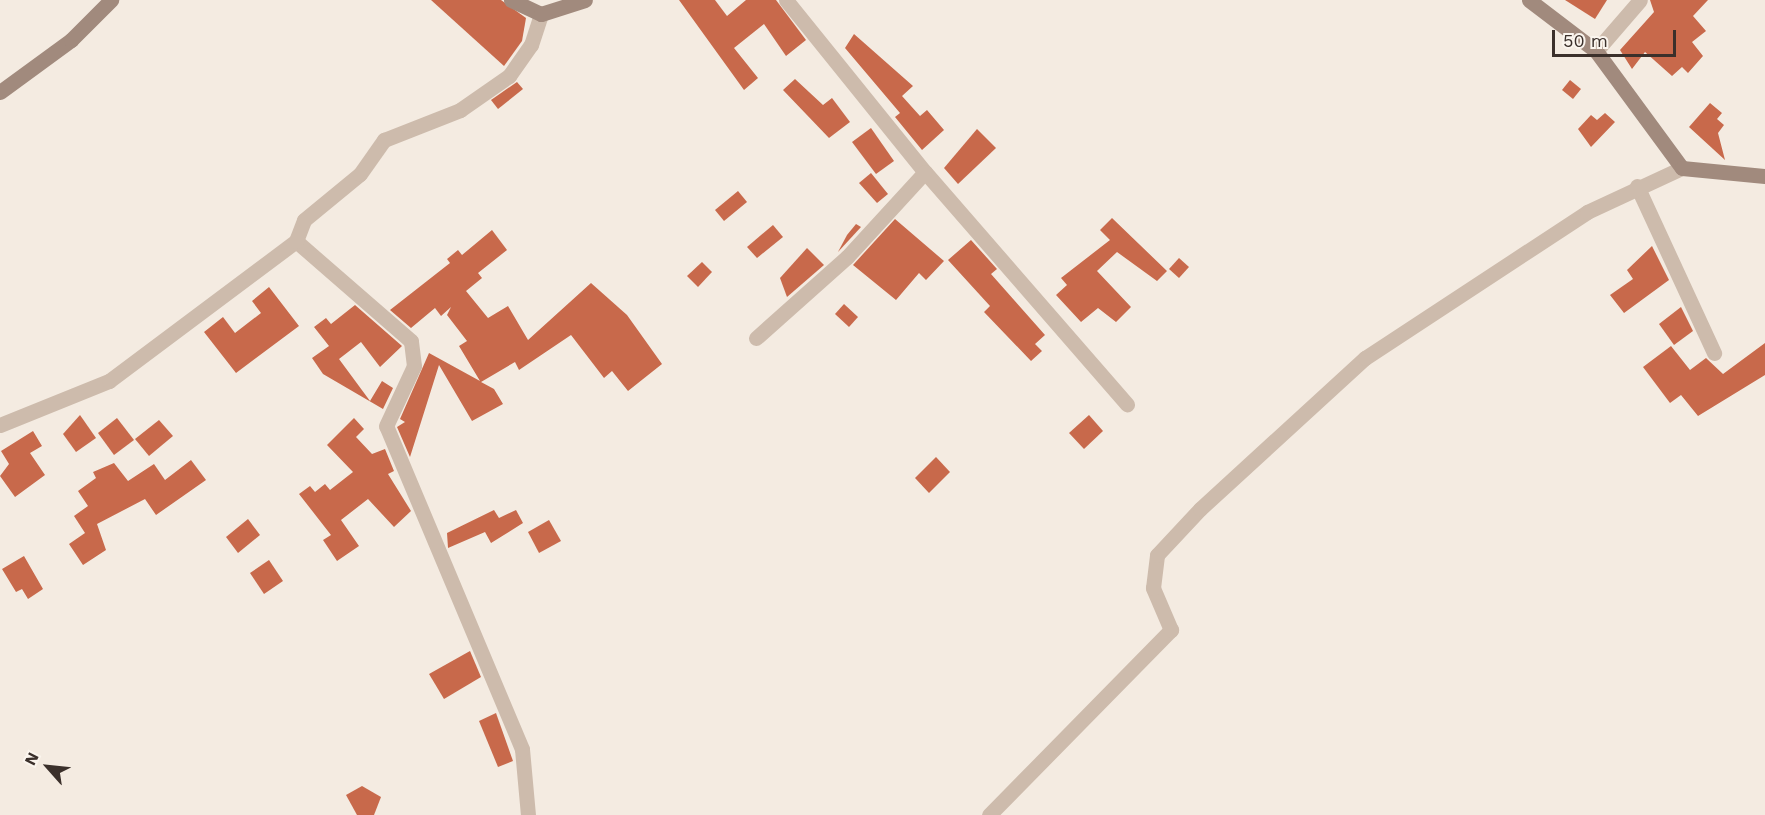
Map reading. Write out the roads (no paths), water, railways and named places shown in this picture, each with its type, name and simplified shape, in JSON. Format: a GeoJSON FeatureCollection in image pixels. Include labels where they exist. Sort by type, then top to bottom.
{"type":"FeatureCollection","features":[{"type":"Feature","properties":{"kind":"street"},"geometry":{"type":"LineString","coordinates":[[0,92],[71,40],[111,0]]}},
{"type":"Feature","properties":{"kind":"street"},"geometry":{"type":"LineString","coordinates":[[512,0],[541,14],[585,0]]}},
{"type":"Feature","properties":{"kind":"street"},"geometry":{"type":"LineString","coordinates":[[786,0],[925,172],[1127,404]]}},
{"type":"Feature","properties":{"kind":"street"},"geometry":{"type":"LineString","coordinates":[[1529,0],[1596,51],[1682,168]]}},
{"type":"Feature","properties":{"kind":"street"},"geometry":{"type":"LineString","coordinates":[[1596,51],[1640,0]]}},
{"type":"Feature","properties":{"kind":"street"},"geometry":{"type":"LineString","coordinates":[[0,425],[109,381],[296,241],[304,220],[360,174],[384,140],[460,110],[509,76],[531,45],[541,14]]}},
{"type":"Feature","properties":{"kind":"street"},"geometry":{"type":"LineString","coordinates":[[989,815],[1171,630],[1153,588],[1157,555],[1200,510],[1365,358],[1587,212],[1637,186],[1682,168],[1765,176]]}},
{"type":"Feature","properties":{"kind":"street"},"geometry":{"type":"LineString","coordinates":[[756,338],[847,257],[925,172]]}},
{"type":"Feature","properties":{"kind":"street"},"geometry":{"type":"LineString","coordinates":[[1637,186],[1714,353]]}},
{"type":"Feature","properties":{"kind":"street"},"geometry":{"type":"LineString","coordinates":[[296,241],[411,341],[414,366],[387,426],[522,749],[528,815]]}}]}
